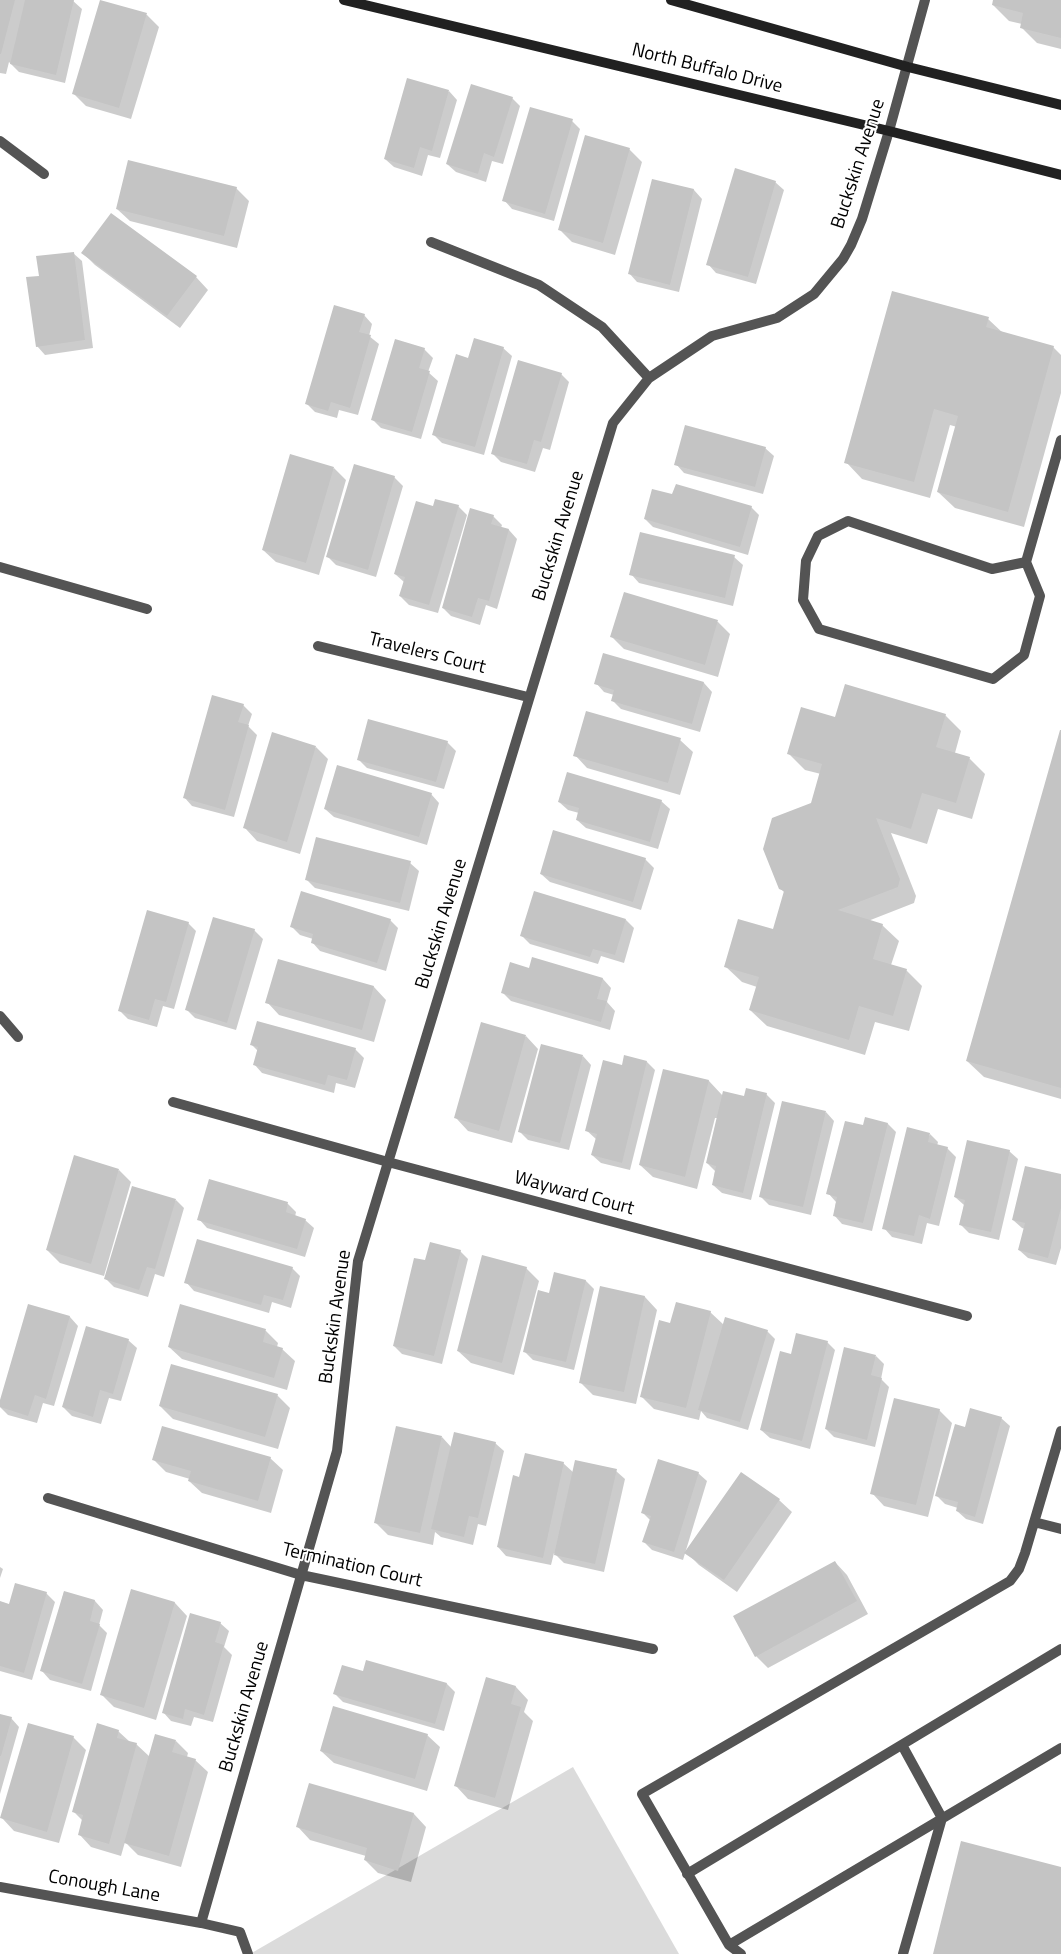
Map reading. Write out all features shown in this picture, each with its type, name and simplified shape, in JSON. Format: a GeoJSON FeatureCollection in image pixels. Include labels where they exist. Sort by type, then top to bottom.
{"type":"FeatureCollection","features":[{"type":"Feature","properties":{"kind":"main road","name":"North Buffalo Drive"},"geometry":{"type":"LineString","coordinates":[[344,0],[889,131],[1061,175]]}},
{"type":"Feature","properties":{"kind":"main road"},"geometry":{"type":"LineString","coordinates":[[671,0],[908,67],[1061,105]]}},
{"type":"Feature","properties":{"kind":"street","name":"Buckskin Avenue"},"geometry":{"type":"LineString","coordinates":[[202,1923],[337,1451],[358,1261],[528,697],[613,423],[649,378],[712,336],[777,318],[814,294],[844,259],[862,219],[908,67],[925,0]]}},
{"type":"Feature","properties":{"kind":"street"},"geometry":{"type":"LineString","coordinates":[[0,141],[44,174]]}},
{"type":"Feature","properties":{"kind":"street"},"geometry":{"type":"LineString","coordinates":[[432,242],[539,286],[602,327],[649,378]]}},
{"type":"Feature","properties":{"kind":"street"},"geometry":{"type":"LineString","coordinates":[[1026,562],[992,569],[848,521],[818,536],[806,561],[804,600],[819,628],[993,679],[1024,655],[1040,596],[1026,562],[1061,440]]}},
{"type":"Feature","properties":{"kind":"street"},"geometry":{"type":"LineString","coordinates":[[0,568],[147,609]]}},
{"type":"Feature","properties":{"kind":"street","name":"Travelers Court"},"geometry":{"type":"LineString","coordinates":[[318,646],[528,697]]}},
{"type":"Feature","properties":{"kind":"street"},"geometry":{"type":"LineString","coordinates":[[0,1016],[18,1036]]}},
{"type":"Feature","properties":{"kind":"street","name":"Wayward Court"},"geometry":{"type":"LineString","coordinates":[[173,1102],[388,1162],[967,1316]]}},
{"type":"Feature","properties":{"kind":"street"},"geometry":{"type":"LineString","coordinates":[[741,1954],[728,1945],[642,1794],[1010,1581],[1019,1569],[1060,1435]]}},
{"type":"Feature","properties":{"kind":"street","name":"Termination Court"},"geometry":{"type":"LineString","coordinates":[[48,1498],[301,1575],[653,1649]]}},
{"type":"Feature","properties":{"kind":"street"},"geometry":{"type":"LineString","coordinates":[[1034,1522],[1061,1529]]}},
{"type":"Feature","properties":{"kind":"street"},"geometry":{"type":"LineString","coordinates":[[687,1874],[1061,1649]]}},
{"type":"Feature","properties":{"kind":"street"},"geometry":{"type":"LineString","coordinates":[[902,1745],[942,1818],[903,1954]]}},
{"type":"Feature","properties":{"kind":"street"},"geometry":{"type":"LineString","coordinates":[[728,1945],[1061,1748]]}},
{"type":"Feature","properties":{"kind":"street","name":"Conough Lane"},"geometry":{"type":"LineString","coordinates":[[0,1886],[202,1923]]}},
{"type":"Feature","properties":{"kind":"street"},"geometry":{"type":"LineString","coordinates":[[202,1923],[240,1932],[248,1954]]}},
{"type":"Feature","properties":{"kind":"shaded area"},"geometry":{"type":"Polygon","coordinates":[[[573,1767],[679,1954],[250,1954],[573,1767]]]}},
{"type":"Feature","properties":{"kind":"building"},"geometry":{"type":"Polygon","coordinates":[[[0,0],[15,0],[1,54],[0,54],[0,0]]]}},
{"type":"Feature","properties":{"kind":"building"},"geometry":{"type":"Polygon","coordinates":[[[25,0],[74,0],[56,75],[10,64],[25,0]]]}},
{"type":"Feature","properties":{"kind":"building"},"geometry":{"type":"Polygon","coordinates":[[[100,0],[147,13],[119,108],[72,94],[100,0]]]}},
{"type":"Feature","properties":{"kind":"building"},"geometry":{"type":"Polygon","coordinates":[[[993,0],[1061,0],[1061,38],[1020,28],[1023,13],[992,5],[993,0]]]}},
{"type":"Feature","properties":{"kind":"building"},"geometry":{"type":"Polygon","coordinates":[[[407,78],[449,90],[432,151],[420,147],[414,168],[384,159],[407,78]]]}},
{"type":"Feature","properties":{"kind":"building"},"geometry":{"type":"Polygon","coordinates":[[[471,84],[513,97],[494,157],[484,153],[478,174],[446,164],[471,84]]]}},
{"type":"Feature","properties":{"kind":"building"},"geometry":{"type":"Polygon","coordinates":[[[530,107],[573,119],[545,214],[502,201],[530,107]]]}},
{"type":"Feature","properties":{"kind":"building"},"geometry":{"type":"Polygon","coordinates":[[[585,135],[630,148],[603,243],[558,230],[585,135]]]}},
{"type":"Feature","properties":{"kind":"building"},"geometry":{"type":"Polygon","coordinates":[[[128,160],[237,187],[224,236],[116,209],[128,160]]]}},
{"type":"Feature","properties":{"kind":"building"},"geometry":{"type":"Polygon","coordinates":[[[735,168],[776,181],[748,277],[706,265],[735,168]]]}},
{"type":"Feature","properties":{"kind":"building"},"geometry":{"type":"Polygon","coordinates":[[[652,179],[694,189],[670,285],[628,274],[652,179]]]}},
{"type":"Feature","properties":{"kind":"building"},"geometry":{"type":"Polygon","coordinates":[[[111,213],[197,276],[167,316],[81,253],[111,213]]]}},
{"type":"Feature","properties":{"kind":"building"},"geometry":{"type":"Polygon","coordinates":[[[74,252],[85,340],[36,347],[26,277],[39,276],[36,256],[74,252]]]}},
{"type":"Feature","properties":{"kind":"building"},"geometry":{"type":"Polygon","coordinates":[[[892,291],[989,317],[986,327],[1054,346],[1008,512],[937,492],[958,416],[934,409],[914,482],[844,463],[892,291]]]}},
{"type":"Feature","properties":{"kind":"building"},"geometry":{"type":"Polygon","coordinates":[[[334,305],[365,314],[359,332],[371,335],[350,408],[331,402],[328,411],[305,404],[334,305]]]}},
{"type":"Feature","properties":{"kind":"building"},"geometry":{"type":"Polygon","coordinates":[[[474,338],[504,347],[475,447],[432,435],[456,354],[468,358],[474,338]]]}},
{"type":"Feature","properties":{"kind":"building"},"geometry":{"type":"Polygon","coordinates":[[[395,339],[425,348],[419,368],[430,371],[412,432],[371,420],[395,339]]]}},
{"type":"Feature","properties":{"kind":"building"},"geometry":{"type":"Polygon","coordinates":[[[518,360],[562,373],[541,442],[534,440],[527,464],[491,454],[518,360]]]}},
{"type":"Feature","properties":{"kind":"building"},"geometry":{"type":"Polygon","coordinates":[[[685,425],[766,447],[755,487],[674,465],[685,425]]]}},
{"type":"Feature","properties":{"kind":"building"},"geometry":{"type":"Polygon","coordinates":[[[290,454],[334,467],[306,563],[262,550],[290,454]]]}},
{"type":"Feature","properties":{"kind":"building"},"geometry":{"type":"Polygon","coordinates":[[[354,464],[395,476],[368,570],[326,557],[354,464]]]}},
{"type":"Feature","properties":{"kind":"building"},"geometry":{"type":"Polygon","coordinates":[[[676,484],[752,506],[740,547],[644,519],[652,489],[672,494],[676,484]]]}},
{"type":"Feature","properties":{"kind":"building"},"geometry":{"type":"Polygon","coordinates":[[[435,499],[459,505],[429,605],[399,596],[405,577],[394,574],[416,501],[433,506],[435,499]]]}},
{"type":"Feature","properties":{"kind":"building"},"geometry":{"type":"Polygon","coordinates":[[[470,508],[494,515],[491,524],[509,529],[489,601],[478,598],[472,617],[442,608],[470,508]]]}},
{"type":"Feature","properties":{"kind":"building"},"geometry":{"type":"Polygon","coordinates":[[[640,532],[735,555],[725,598],[629,575],[640,532]]]}},
{"type":"Feature","properties":{"kind":"building"},"geometry":{"type":"Polygon","coordinates":[[[624,592],[718,620],[705,665],[610,637],[624,592]]]}},
{"type":"Feature","properties":{"kind":"building"},"geometry":{"type":"Polygon","coordinates":[[[603,653],[704,682],[692,724],[611,701],[614,690],[594,684],[603,653]]]}},
{"type":"Feature","properties":{"kind":"building"},"geometry":{"type":"Polygon","coordinates":[[[845,684],[946,714],[936,747],[970,757],[956,803],[922,793],[911,829],[876,818],[900,879],[898,887],[838,910],[883,924],[873,959],[907,969],[893,1016],[859,1006],[849,1040],[749,1010],[759,977],[724,967],[738,919],[773,929],[784,891],[779,889],[763,849],[772,818],[811,803],[822,764],[787,754],[801,707],[835,717],[845,684]]]}},
{"type":"Feature","properties":{"kind":"building"},"geometry":{"type":"Polygon","coordinates":[[[212,695],[244,704],[238,722],[249,725],[225,810],[183,798],[212,695]]]}},
{"type":"Feature","properties":{"kind":"building"},"geometry":{"type":"Polygon","coordinates":[[[586,711],[681,738],[668,783],[573,756],[586,711]]]}},
{"type":"Feature","properties":{"kind":"building"},"geometry":{"type":"Polygon","coordinates":[[[368,719],[448,741],[436,782],[357,760],[368,719]]]}},
{"type":"Feature","properties":{"kind":"building"},"geometry":{"type":"Polygon","coordinates":[[[1061,730],[1061,1088],[966,1061],[1061,730]]]}},
{"type":"Feature","properties":{"kind":"building"},"geometry":{"type":"Polygon","coordinates":[[[272,732],[316,746],[287,842],[243,828],[272,732]]]}},
{"type":"Feature","properties":{"kind":"building"},"geometry":{"type":"Polygon","coordinates":[[[337,765],[432,793],[419,837],[324,809],[337,765]]]}},
{"type":"Feature","properties":{"kind":"building"},"geometry":{"type":"Polygon","coordinates":[[[567,772],[662,800],[650,842],[576,820],[579,808],[558,802],[567,772]]]}},
{"type":"Feature","properties":{"kind":"building"},"geometry":{"type":"Polygon","coordinates":[[[553,830],[646,858],[633,902],[540,874],[553,830]]]}},
{"type":"Feature","properties":{"kind":"building"},"geometry":{"type":"Polygon","coordinates":[[[316,837],[411,861],[400,903],[305,880],[316,837]]]}},
{"type":"Feature","properties":{"kind":"building"},"geometry":{"type":"Polygon","coordinates":[[[301,891],[391,919],[377,963],[311,943],[313,934],[290,927],[301,891]]]}},
{"type":"Feature","properties":{"kind":"building"},"geometry":{"type":"Polygon","coordinates":[[[534,891],[626,919],[615,955],[593,949],[590,957],[520,936],[534,891]]]}},
{"type":"Feature","properties":{"kind":"building"},"geometry":{"type":"Polygon","coordinates":[[[147,910],[189,922],[166,1002],[155,999],[149,1020],[118,1011],[147,910]]]}},
{"type":"Feature","properties":{"kind":"building"},"geometry":{"type":"Polygon","coordinates":[[[213,917],[255,929],[227,1023],[185,1010],[213,917]]]}},
{"type":"Feature","properties":{"kind":"building"},"geometry":{"type":"Polygon","coordinates":[[[532,957],[603,978],[597,999],[607,1001],[601,1022],[501,993],[510,962],[529,968],[532,957]]]}},
{"type":"Feature","properties":{"kind":"building"},"geometry":{"type":"Polygon","coordinates":[[[278,959],[374,986],[362,1030],[265,1003],[278,959]]]}},
{"type":"Feature","properties":{"kind":"building"},"geometry":{"type":"Polygon","coordinates":[[[257,1021],[356,1048],[347,1080],[328,1075],[325,1085],[253,1065],[258,1047],[250,1045],[257,1021]]]}},
{"type":"Feature","properties":{"kind":"building"},"geometry":{"type":"Polygon","coordinates":[[[481,1022],[526,1035],[499,1131],[454,1118],[481,1022]]]}},
{"type":"Feature","properties":{"kind":"building"},"geometry":{"type":"Polygon","coordinates":[[[541,1044],[583,1055],[560,1143],[518,1132],[541,1044]]]}},
{"type":"Feature","properties":{"kind":"building"},"geometry":{"type":"Polygon","coordinates":[[[624,1055],[647,1061],[622,1163],[591,1155],[597,1134],[585,1131],[603,1060],[622,1065],[624,1055]]]}},
{"type":"Feature","properties":{"kind":"building"},"geometry":{"type":"Polygon","coordinates":[[[663,1069],[709,1080],[685,1177],[639,1165],[663,1069]]]}},
{"type":"Feature","properties":{"kind":"building"},"geometry":{"type":"Polygon","coordinates":[[[746,1088],[767,1093],[743,1193],[712,1185],[716,1166],[706,1163],[723,1091],[744,1096],[746,1088]]]}},
{"type":"Feature","properties":{"kind":"building"},"geometry":{"type":"Polygon","coordinates":[[[782,1101],[826,1111],[803,1207],[759,1197],[782,1101]]]}},
{"type":"Feature","properties":{"kind":"building"},"geometry":{"type":"Polygon","coordinates":[[[865,1117],[888,1123],[863,1223],[833,1216],[837,1197],[826,1194],[845,1121],[863,1125],[865,1117]]]}},
{"type":"Feature","properties":{"kind":"building"},"geometry":{"type":"Polygon","coordinates":[[[907,1127],[930,1133],[928,1142],[948,1147],[930,1219],[919,1215],[914,1236],[882,1229],[907,1127]]]}},
{"type":"Feature","properties":{"kind":"building"},"geometry":{"type":"Polygon","coordinates":[[[967,1140],[1010,1150],[991,1232],[959,1225],[965,1200],[954,1197],[967,1140]]]}},
{"type":"Feature","properties":{"kind":"building"},"geometry":{"type":"Polygon","coordinates":[[[74,1155],[119,1169],[91,1264],[46,1250],[74,1155]]]}},
{"type":"Feature","properties":{"kind":"building"},"geometry":{"type":"Polygon","coordinates":[[[1025,1166],[1061,1174],[1061,1208],[1048,1258],[1018,1250],[1025,1223],[1012,1220],[1025,1166]]]}},
{"type":"Feature","properties":{"kind":"building"},"geometry":{"type":"Polygon","coordinates":[[[209,1179],[288,1202],[286,1212],[306,1219],[297,1249],[197,1220],[209,1179]]]}},
{"type":"Feature","properties":{"kind":"building"},"geometry":{"type":"Polygon","coordinates":[[[132,1186],[176,1199],[155,1269],[147,1267],[139,1290],[104,1279],[132,1186]]]}},
{"type":"Feature","properties":{"kind":"building"},"geometry":{"type":"Polygon","coordinates":[[[197,1239],[293,1267],[283,1300],[264,1295],[261,1305],[184,1283],[197,1239]]]}},
{"type":"Feature","properties":{"kind":"building"},"geometry":{"type":"Polygon","coordinates":[[[430,1242],[461,1250],[434,1356],[393,1346],[414,1258],[425,1260],[430,1242]]]}},
{"type":"Feature","properties":{"kind":"building"},"geometry":{"type":"Polygon","coordinates":[[[482,1255],[527,1267],[502,1363],[457,1351],[482,1255]]]}},
{"type":"Feature","properties":{"kind":"building"},"geometry":{"type":"Polygon","coordinates":[[[554,1272],[586,1280],[566,1362],[523,1352],[538,1290],[549,1293],[554,1272]]]}},
{"type":"Feature","properties":{"kind":"building"},"geometry":{"type":"Polygon","coordinates":[[[600,1286],[645,1296],[624,1392],[579,1383],[600,1286]]]}},
{"type":"Feature","properties":{"kind":"building"},"geometry":{"type":"Polygon","coordinates":[[[676,1302],[711,1311],[686,1408],[640,1397],[659,1320],[670,1323],[676,1302]]]}},
{"type":"Feature","properties":{"kind":"building"},"geometry":{"type":"Polygon","coordinates":[[[28,1304],[70,1316],[46,1399],[35,1395],[28,1416],[0,1407],[0,1400],[28,1304]]]}},
{"type":"Feature","properties":{"kind":"building"},"geometry":{"type":"Polygon","coordinates":[[[180,1304],[266,1329],[263,1342],[283,1348],[274,1378],[168,1347],[180,1304]]]}},
{"type":"Feature","properties":{"kind":"building"},"geometry":{"type":"Polygon","coordinates":[[[725,1317],[768,1330],[740,1422],[698,1410],[725,1317]]]}},
{"type":"Feature","properties":{"kind":"building"},"geometry":{"type":"Polygon","coordinates":[[[86,1326],[129,1339],[113,1394],[100,1390],[93,1417],[62,1407],[86,1326]]]}},
{"type":"Feature","properties":{"kind":"building"},"geometry":{"type":"Polygon","coordinates":[[[796,1333],[828,1341],[802,1441],[760,1430],[780,1351],[791,1354],[796,1333]]]}},
{"type":"Feature","properties":{"kind":"building"},"geometry":{"type":"Polygon","coordinates":[[[844,1347],[876,1355],[871,1375],[882,1378],[867,1440],[825,1429],[844,1347]]]}},
{"type":"Feature","properties":{"kind":"building"},"geometry":{"type":"Polygon","coordinates":[[[171,1364],[278,1394],[265,1437],[159,1406],[171,1364]]]}},
{"type":"Feature","properties":{"kind":"building"},"geometry":{"type":"Polygon","coordinates":[[[894,1398],[940,1409],[916,1505],[870,1494],[894,1398]]]}},
{"type":"Feature","properties":{"kind":"building"},"geometry":{"type":"Polygon","coordinates":[[[970,1408],[1002,1417],[975,1517],[956,1511],[958,1502],[935,1496],[955,1424],[965,1427],[970,1408]]]}},
{"type":"Feature","properties":{"kind":"building"},"geometry":{"type":"Polygon","coordinates":[[[162,1426],[271,1457],[258,1501],[188,1481],[191,1471],[152,1460],[162,1426]]]}},
{"type":"Feature","properties":{"kind":"building"},"geometry":{"type":"Polygon","coordinates":[[[396,1426],[442,1436],[420,1533],[374,1523],[396,1426]]]}},
{"type":"Feature","properties":{"kind":"building"},"geometry":{"type":"Polygon","coordinates":[[[454,1432],[496,1442],[478,1518],[469,1516],[464,1537],[431,1529],[454,1432]]]}},
{"type":"Feature","properties":{"kind":"building"},"geometry":{"type":"Polygon","coordinates":[[[525,1453],[564,1462],[543,1558],[497,1547],[513,1475],[519,1477],[525,1453]]]}},
{"type":"Feature","properties":{"kind":"building"},"geometry":{"type":"Polygon","coordinates":[[[658,1459],[699,1472],[674,1552],[642,1542],[651,1516],[641,1513],[658,1459]]]}},
{"type":"Feature","properties":{"kind":"building"},"geometry":{"type":"Polygon","coordinates":[[[575,1460],[617,1469],[595,1564],[554,1555],[575,1460]]]}},
{"type":"Feature","properties":{"kind":"building"},"geometry":{"type":"Polygon","coordinates":[[[741,1472],[780,1499],[724,1580],[684,1553],[741,1472]]]}},
{"type":"Feature","properties":{"kind":"building"},"geometry":{"type":"Polygon","coordinates":[[[835,1561],[857,1601],[755,1657],[733,1616],[835,1561]]]}},
{"type":"Feature","properties":{"kind":"building"},"geometry":{"type":"Polygon","coordinates":[[[15,1583],[47,1592],[24,1673],[0,1666],[0,1601],[9,1604],[15,1583]]]}},
{"type":"Feature","properties":{"kind":"building"},"geometry":{"type":"Polygon","coordinates":[[[131,1589],[175,1602],[144,1708],[100,1695],[131,1589]]]}},
{"type":"Feature","properties":{"kind":"building"},"geometry":{"type":"Polygon","coordinates":[[[64,1591],[95,1600],[90,1621],[100,1624],[82,1684],[40,1671],[64,1591]]]}},
{"type":"Feature","properties":{"kind":"building"},"geometry":{"type":"Polygon","coordinates":[[[190,1613],[221,1622],[215,1642],[224,1645],[204,1715],[185,1709],[183,1719],[162,1713],[190,1613]]]}},
{"type":"Feature","properties":{"kind":"building"},"geometry":{"type":"Polygon","coordinates":[[[366,1660],[447,1683],[435,1724],[333,1694],[342,1665],[363,1671],[366,1660]]]}},
{"type":"Feature","properties":{"kind":"building"},"geometry":{"type":"Polygon","coordinates":[[[486,1677],[516,1686],[511,1704],[521,1707],[495,1798],[454,1786],[486,1677]]]}},
{"type":"Feature","properties":{"kind":"building"},"geometry":{"type":"Polygon","coordinates":[[[333,1706],[428,1734],[415,1779],[320,1751],[333,1706]]]}},
{"type":"Feature","properties":{"kind":"building"},"geometry":{"type":"Polygon","coordinates":[[[0,1714],[12,1717],[1,1756],[0,1756],[0,1714]]]}},
{"type":"Feature","properties":{"kind":"building"},"geometry":{"type":"Polygon","coordinates":[[[28,1723],[74,1736],[47,1832],[0,1818],[28,1723]]]}},
{"type":"Feature","properties":{"kind":"building"},"geometry":{"type":"Polygon","coordinates":[[[97,1723],[119,1730],[117,1738],[137,1743],[109,1844],[78,1835],[83,1815],[72,1812],[97,1723]]]}},
{"type":"Feature","properties":{"kind":"building"},"geometry":{"type":"Polygon","coordinates":[[[155,1734],[176,1740],[172,1752],[196,1759],[169,1856],[124,1843],[155,1734]]]}},
{"type":"Feature","properties":{"kind":"building"},"geometry":{"type":"Polygon","coordinates":[[[309,1783],[414,1813],[398,1871],[364,1860],[367,1848],[296,1827],[309,1783]]]}},
{"type":"Feature","properties":{"kind":"building"},"geometry":{"type":"Polygon","coordinates":[[[961,1841],[1061,1867],[1061,1954],[933,1954],[961,1841]]]}}]}
